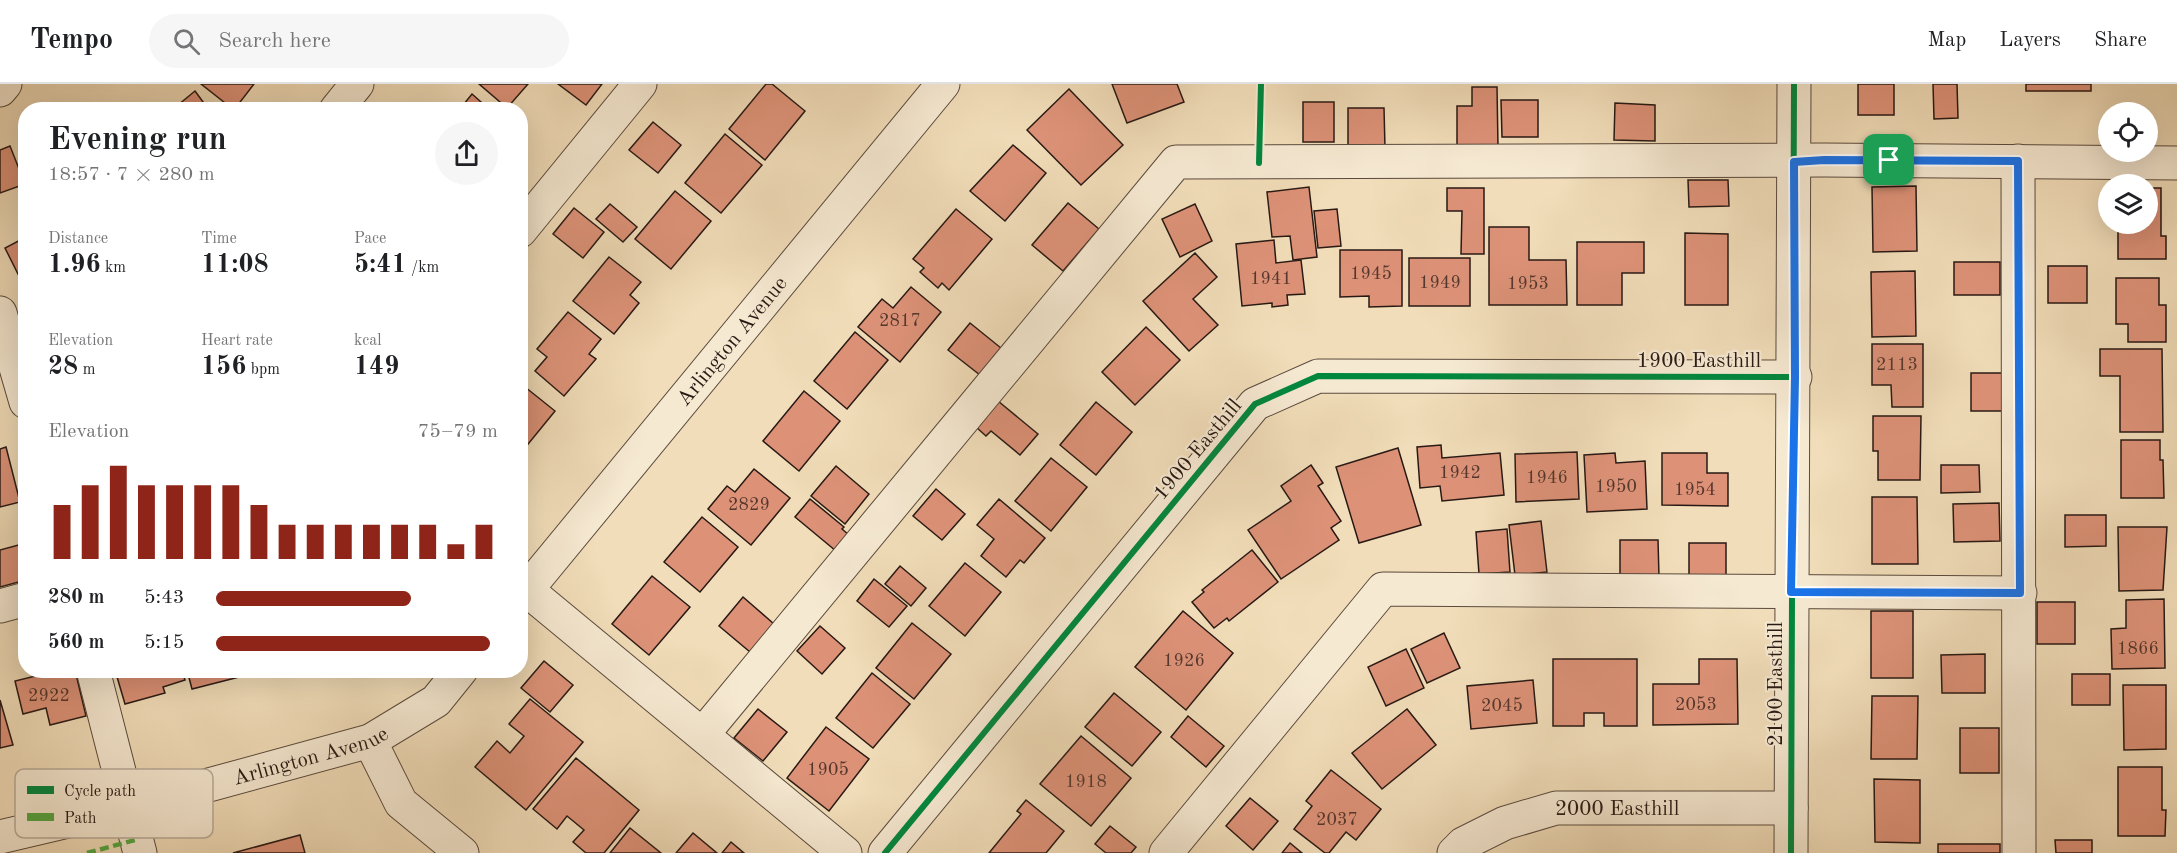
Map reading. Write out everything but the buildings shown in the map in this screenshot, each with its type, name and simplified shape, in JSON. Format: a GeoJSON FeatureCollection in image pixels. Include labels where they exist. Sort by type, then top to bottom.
{"type":"FeatureCollection","features":[{"type":"Feature","properties":{"kind":"street"},"geometry":{"type":"LineString","coordinates":[[0,90],[5,84]]}},
{"type":"Feature","properties":{"kind":"street"},"geometry":{"type":"LineString","coordinates":[[342,102],[357,84]]}},
{"type":"Feature","properties":{"kind":"street"},"geometry":{"type":"LineString","coordinates":[[528,221],[640,84]]}},
{"type":"Feature","properties":{"kind":"street","name":"Arlington Avenue"},"geometry":{"type":"LineString","coordinates":[[528,589],[943,84]]}},
{"type":"Feature","properties":{"kind":"street","name":"2100 Easthill"},"geometry":{"type":"LineString","coordinates":[[1791,853],[1791,592],[1795,377],[1794,84]]}},
{"type":"Feature","properties":{"kind":"street"},"geometry":{"type":"LineString","coordinates":[[703,734],[1176,162],[2018,161],[2177,163]]}},
{"type":"Feature","properties":{"kind":"street"},"geometry":{"type":"LineString","coordinates":[[2018,161],[2019,853]]}},
{"type":"Feature","properties":{"kind":"street"},"geometry":{"type":"LineString","coordinates":[[0,313],[14,372]]}},
{"type":"Feature","properties":{"kind":"street","name":"1900 Easthill"},"geometry":{"type":"LineString","coordinates":[[885,853],[1255,404],[1318,376],[1795,377]]}},
{"type":"Feature","properties":{"kind":"street"},"geometry":{"type":"LineString","coordinates":[[1166,853],[1383,589],[2020,593]]}},
{"type":"Feature","properties":{"kind":"street"},"geometry":{"type":"LineString","coordinates":[[528,597],[703,734],[845,853]]}},
{"type":"Feature","properties":{"kind":"street"},"geometry":{"type":"LineString","coordinates":[[0,606],[18,601]]}},
{"type":"Feature","properties":{"kind":"street"},"geometry":{"type":"LineString","coordinates":[[95,678],[118,769]]}},
{"type":"Feature","properties":{"kind":"street","name":"Arlington Avenue"},"geometry":{"type":"LineString","coordinates":[[213,784],[370,741],[436,701],[455,678]]}},
{"type":"Feature","properties":{"kind":"street"},"geometry":{"type":"LineString","coordinates":[[370,741],[401,803],[462,853]]}},
{"type":"Feature","properties":{"kind":"street","name":"2000 Easthill"},"geometry":{"type":"LineString","coordinates":[[1454,853],[1463,844],[1504,823],[1556,808],[1791,808]]}},
{"type":"Feature","properties":{"kind":"street","name":"Arlington Avenue"},"geometry":{"type":"LineString","coordinates":[[0,837],[15,833]]}},
{"type":"Feature","properties":{"kind":"street"},"geometry":{"type":"LineString","coordinates":[[136,838],[140,853]]}},
{"type":"Feature","properties":{"kind":"marked path"},"geometry":{"type":"LineString","coordinates":[[87,853],[135,840]]}},
{"type":"Feature","properties":{"kind":"cycle path"},"geometry":{"type":"LineString","coordinates":[[1259,163],[1261,84]]}},
{"type":"Feature","properties":{"kind":"cycle path"},"geometry":{"type":"LineString","coordinates":[[1791,853],[1794,84]]}},
{"type":"Feature","properties":{"kind":"cycle path"},"geometry":{"type":"LineString","coordinates":[[885,853],[1255,404],[1318,376],[1795,377]]}},
{"type":"Feature","properties":{"kind":"route"},"geometry":{"type":"LineString","coordinates":[[1889,160],[2018,161],[2020,593],[1791,592],[1795,377],[1794,162],[1889,160]]}}]}
